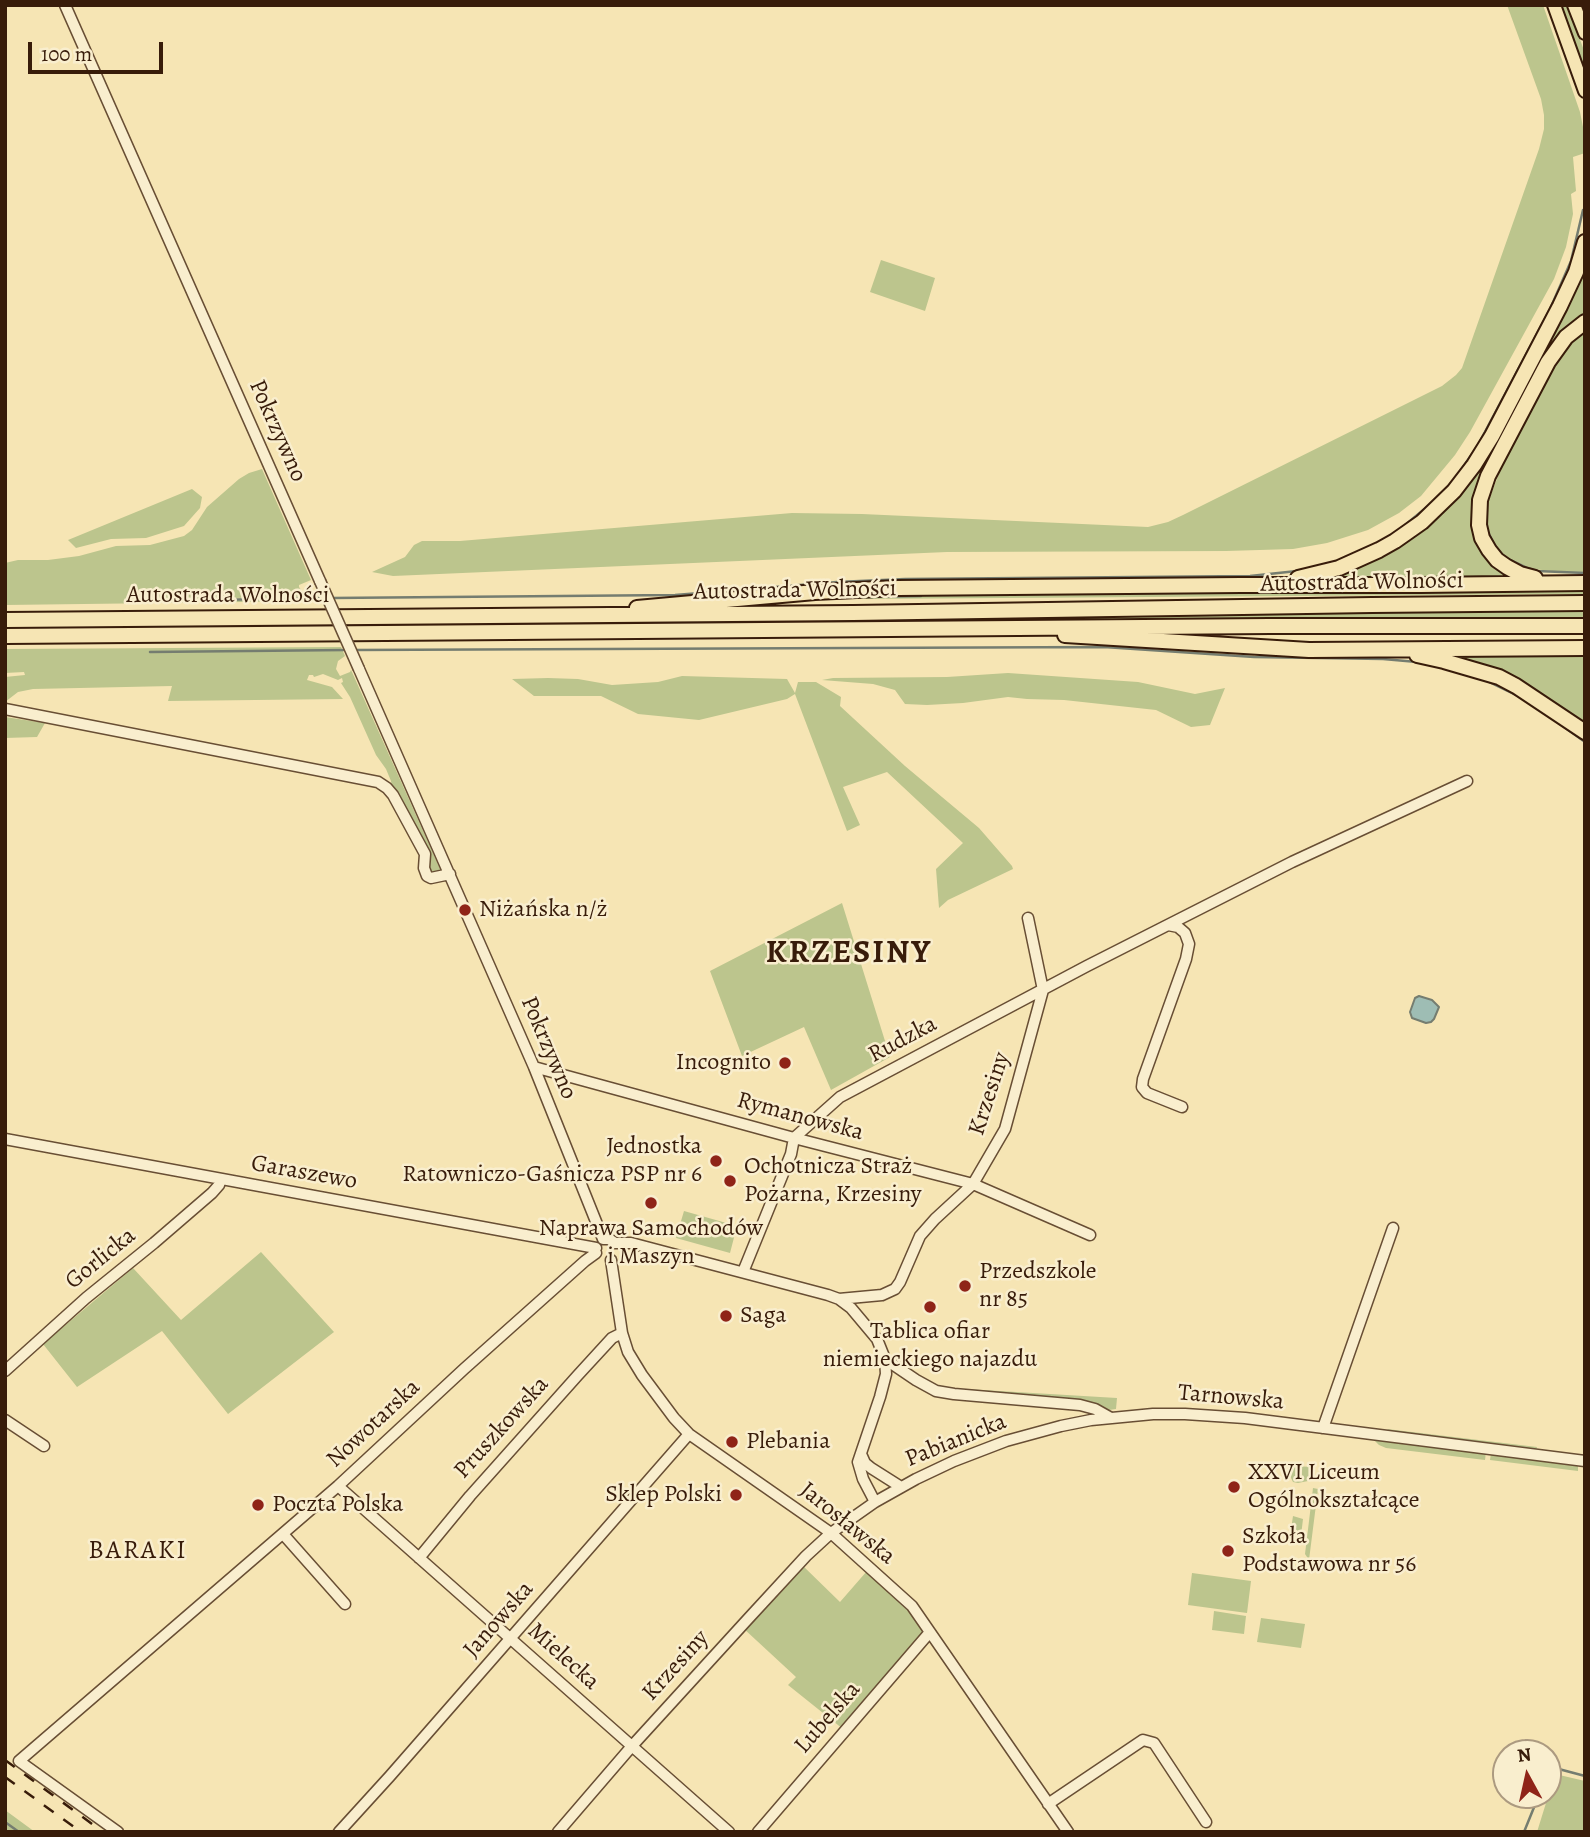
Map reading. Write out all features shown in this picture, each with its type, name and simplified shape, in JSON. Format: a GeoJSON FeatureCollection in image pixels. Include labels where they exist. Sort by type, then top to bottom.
{"type":"FeatureCollection","features":[{"type":"Feature","properties":{"kind":"highway"},"geometry":{"type":"LineString","coordinates":[[1241,585],[1307,577],[1356,562],[1395,541],[1444,502],[1469,471],[1495,429],[1567,292],[1585,243]]}},
{"type":"Feature","properties":{"kind":"highway"},"geometry":{"type":"LineString","coordinates":[[1585,322],[1562,341],[1543,370],[1488,476],[1480,500],[1478,518],[1482,538],[1489,550],[1510,569],[1531,577],[1585,582]]}},
{"type":"Feature","properties":{"kind":"highway"},"geometry":{"type":"LineString","coordinates":[[580,616],[661,605],[854,590],[1585,582]]}},
{"type":"Feature","properties":{"kind":"highway","name":"Autostrada Wolności"},"geometry":{"type":"LineString","coordinates":[[5,620],[580,616],[1585,603]]}},
{"type":"Feature","properties":{"kind":"highway","name":"Autostrada Wolności"},"geometry":{"type":"LineString","coordinates":[[5,636],[1373,625],[1585,626]]}},
{"type":"Feature","properties":{"kind":"highway"},"geometry":{"type":"LineString","coordinates":[[1001,628],[1074,636],[1309,650],[1585,648]]}},
{"type":"Feature","properties":{"kind":"highway"},"geometry":{"type":"LineString","coordinates":[[1360,650],[1424,656],[1481,671],[1516,686],[1585,732]]}},
{"type":"Feature","properties":{"kind":"main road"},"geometry":{"type":"LineString","coordinates":[[1554,5],[1585,91]]}},
{"type":"Feature","properties":{"kind":"main road"},"geometry":{"type":"LineString","coordinates":[[1574,5],[1585,33]]}},
{"type":"Feature","properties":{"kind":"street","name":"Pokrzywno"},"geometry":{"type":"LineString","coordinates":[[65,5],[534,1066],[598,1247]]}},
{"type":"Feature","properties":{"kind":"street"},"geometry":{"type":"LineString","coordinates":[[5,709],[378,782],[393,795],[425,854],[424,868],[428,876],[431,878],[450,874]]}},
{"type":"Feature","properties":{"kind":"street","name":"Rudzka"},"geometry":{"type":"LineString","coordinates":[[794,1138],[840,1097],[1292,862],[1467,781]]}},
{"type":"Feature","properties":{"kind":"street"},"geometry":{"type":"LineString","coordinates":[[1028,918],[1043,990]]}},
{"type":"Feature","properties":{"kind":"street"},"geometry":{"type":"LineString","coordinates":[[1168,925],[1178,927],[1185,933],[1189,944],[1142,1087],[1147,1093],[1182,1107]]}},
{"type":"Feature","properties":{"kind":"street","name":"Krzesiny"},"geometry":{"type":"LineString","coordinates":[[839,1299],[882,1295],[895,1289],[920,1236],[973,1184],[1005,1129],[1043,990]]}},
{"type":"Feature","properties":{"kind":"street","name":"Rymanowska"},"geometry":{"type":"LineString","coordinates":[[534,1066],[973,1184],[1090,1235]]}},
{"type":"Feature","properties":{"kind":"street"},"geometry":{"type":"LineString","coordinates":[[743,1272],[791,1154],[794,1138]]}},
{"type":"Feature","properties":{"kind":"street","name":"Garaszewo"},"geometry":{"type":"LineString","coordinates":[[5,1139],[598,1247]]}},
{"type":"Feature","properties":{"kind":"street","name":"Gorlicka"},"geometry":{"type":"LineString","coordinates":[[5,1371],[86,1298],[212,1193],[221,1179]]}},
{"type":"Feature","properties":{"kind":"street"},"geometry":{"type":"LineString","coordinates":[[1322,1428],[1393,1228]]}},
{"type":"Feature","properties":{"kind":"street"},"geometry":{"type":"LineString","coordinates":[[615,1242],[617,1254],[611,1260],[603,1260],[598,1247],[609,1239],[631,1243],[839,1299],[851,1308],[877,1339],[885,1359],[884,1381],[858,1462],[875,1502]]}},
{"type":"Feature","properties":{"kind":"street","name":"Nowotarska"},"geometry":{"type":"LineString","coordinates":[[118,1832],[19,1762],[338,1486],[598,1247]]}},
{"type":"Feature","properties":{"kind":"street","name":"Jarosławska"},"geometry":{"type":"LineString","coordinates":[[611,1260],[622,1333],[628,1352],[674,1418],[689,1434],[831,1533],[912,1606],[1068,1832]]}},
{"type":"Feature","properties":{"kind":"street","name":"Pruszkowska"},"geometry":{"type":"LineString","coordinates":[[419,1558],[470,1496],[578,1375],[612,1338],[622,1333]]}},
{"type":"Feature","properties":{"kind":"street","name":"Tarnowska"},"geometry":{"type":"LineString","coordinates":[[885,1359],[936,1391],[1080,1405],[1095,1409],[1111,1418],[1185,1414],[1245,1418],[1585,1461]]}},
{"type":"Feature","properties":{"kind":"street","name":"Pabianicka"},"geometry":{"type":"LineString","coordinates":[[831,1533],[875,1502],[954,1461],[1006,1441],[1061,1426],[1111,1418]]}},
{"type":"Feature","properties":{"kind":"street"},"geometry":{"type":"LineString","coordinates":[[5,1420],[44,1446]]}},
{"type":"Feature","properties":{"kind":"street","name":"Janowska"},"geometry":{"type":"LineString","coordinates":[[339,1832],[689,1434]]}},
{"type":"Feature","properties":{"kind":"street"},"geometry":{"type":"LineString","coordinates":[[861,1454],[871,1468],[901,1487]]}},
{"type":"Feature","properties":{"kind":"street","name":"Mielecka"},"geometry":{"type":"LineString","coordinates":[[338,1486],[729,1832]]}},
{"type":"Feature","properties":{"kind":"street","name":"Krzesiny"},"geometry":{"type":"LineString","coordinates":[[558,1832],[632,1746],[806,1556],[831,1533]]}},
{"type":"Feature","properties":{"kind":"street"},"geometry":{"type":"LineString","coordinates":[[283,1534],[345,1604]]}},
{"type":"Feature","properties":{"kind":"street","name":"Lubelska"},"geometry":{"type":"LineString","coordinates":[[758,1832],[930,1632]]}},
{"type":"Feature","properties":{"kind":"street"},"geometry":{"type":"LineString","coordinates":[[1048,1804],[1143,1740],[1154,1744],[1206,1822]]}},
{"type":"Feature","properties":{"kind":"green space"},"geometry":{"type":"Polygon","coordinates":[[[1507,5],[1543,5],[1580,112],[1585,153],[1573,157],[1576,191],[1571,194],[1573,214],[1566,247],[1554,279],[1455,455],[1421,496],[1399,513],[1368,530],[1327,543],[1293,549],[947,552],[393,576],[372,572],[405,557],[414,545],[422,541],[460,541],[792,513],[1148,527],[1183,515],[1442,386],[1462,368],[1544,129],[1541,99],[1507,5]]]}},
{"type":"Feature","properties":{"kind":"green space"},"geometry":{"type":"Polygon","coordinates":[[[1560,5],[1567,5],[1585,53],[1585,73],[1560,5]]]}},
{"type":"Feature","properties":{"kind":"green space"},"geometry":{"type":"Polygon","coordinates":[[[1585,255],[1585,316],[1578,320],[1473,518],[1516,578],[1310,580],[1340,572],[1461,489],[1585,255]]]}},
{"type":"Feature","properties":{"kind":"green space"},"geometry":{"type":"Polygon","coordinates":[[[881,260],[935,278],[925,311],[870,292],[881,260]]]}},
{"type":"Feature","properties":{"kind":"green space"},"geometry":{"type":"Polygon","coordinates":[[[1585,331],[1585,572],[1532,569],[1507,558],[1496,546],[1487,524],[1488,502],[1503,463],[1555,366],[1572,342],[1585,331]]]}},
{"type":"Feature","properties":{"kind":"green space"},"geometry":{"type":"Polygon","coordinates":[[[262,469],[311,580],[299,587],[304,594],[319,597],[149,601],[320,601],[5,605],[5,563],[79,556],[116,546],[150,545],[184,536],[192,530],[207,507],[239,479],[262,469]]]}},
{"type":"Feature","properties":{"kind":"green space"},"geometry":{"type":"Polygon","coordinates":[[[192,489],[202,497],[200,508],[184,526],[146,538],[111,539],[76,548],[68,540],[192,489]]]}},
{"type":"Feature","properties":{"kind":"green space"},"geometry":{"type":"Polygon","coordinates":[[[1585,587],[1585,594],[856,599],[855,595],[1585,587]]]}},
{"type":"Feature","properties":{"kind":"green space"},"geometry":{"type":"Polygon","coordinates":[[[1585,609],[1585,621],[353,628],[353,623],[1585,609]]]}},
{"type":"Feature","properties":{"kind":"green space"},"geometry":{"type":"Polygon","coordinates":[[[341,647],[345,656],[338,661],[336,669],[340,676],[351,670],[441,871],[431,874],[428,868],[428,852],[392,789],[386,769],[376,755],[341,683],[342,678],[338,680],[323,674],[314,677],[309,675],[307,680],[332,687],[343,699],[168,701],[172,686],[33,689],[18,692],[5,702],[5,677],[25,675],[24,672],[5,673],[5,649],[341,647]]]}},
{"type":"Feature","properties":{"kind":"green space"},"geometry":{"type":"Polygon","coordinates":[[[1585,652],[1585,728],[1443,653],[1585,652]]]}},
{"type":"Feature","properties":{"kind":"green space"},"geometry":{"type":"Polygon","coordinates":[[[1008,673],[1138,682],[1195,694],[1225,688],[1210,725],[1191,727],[1156,710],[1064,700],[1008,697],[963,703],[905,704],[895,690],[873,684],[822,680],[1008,673]]]}},
{"type":"Feature","properties":{"kind":"green space"},"geometry":{"type":"Polygon","coordinates":[[[682,676],[787,679],[795,693],[798,682],[816,682],[841,697],[840,706],[905,766],[979,828],[1013,869],[948,900],[939,908],[936,869],[963,843],[887,772],[843,787],[860,825],[847,831],[795,694],[787,699],[699,720],[638,714],[601,696],[534,696],[512,679],[578,679],[612,685],[658,682],[682,676]]]}},
{"type":"Feature","properties":{"kind":"green space"},"geometry":{"type":"Polygon","coordinates":[[[5,717],[45,723],[37,737],[5,738],[5,717]]]}},
{"type":"Feature","properties":{"kind":"green space"},"geometry":{"type":"Polygon","coordinates":[[[842,903],[890,1057],[831,1090],[804,1027],[742,1056],[710,971],[842,903]]]}},
{"type":"Feature","properties":{"kind":"green space"},"geometry":{"type":"Polygon","coordinates":[[[684,1211],[737,1226],[730,1253],[676,1238],[684,1211]]]}},
{"type":"Feature","properties":{"kind":"green space"},"geometry":{"type":"Polygon","coordinates":[[[261,1252],[334,1332],[228,1414],[162,1331],[77,1387],[43,1344],[133,1268],[181,1320],[261,1252]]]}},
{"type":"Feature","properties":{"kind":"green space"},"geometry":{"type":"Polygon","coordinates":[[[924,1380],[949,1388],[1117,1398],[1116,1409],[949,1390],[933,1386],[924,1380]]]}},
{"type":"Feature","properties":{"kind":"green space"},"geometry":{"type":"Polygon","coordinates":[[[1387,1429],[1537,1447],[1536,1450],[1393,1433],[1387,1429]]]}},
{"type":"Feature","properties":{"kind":"green space"},"geometry":{"type":"Polygon","coordinates":[[[1373,1439],[1486,1452],[1485,1460],[1386,1448],[1373,1439]]]}},
{"type":"Feature","properties":{"kind":"green space"},"geometry":{"type":"Polygon","coordinates":[[[1491,1453],[1575,1463],[1578,1471],[1490,1460],[1491,1453]]]}},
{"type":"Feature","properties":{"kind":"green space"},"geometry":{"type":"Polygon","coordinates":[[[1290,1466],[1314,1467],[1313,1480],[1293,1482],[1289,1474],[1290,1466]]]}},
{"type":"Feature","properties":{"kind":"green space"},"geometry":{"type":"Polygon","coordinates":[[[1313,1488],[1318,1489],[1309,1560],[1305,1554],[1313,1488]]]}},
{"type":"Feature","properties":{"kind":"green space"},"geometry":{"type":"Polygon","coordinates":[[[1293,1516],[1303,1519],[1300,1544],[1289,1542],[1293,1516]]]}},
{"type":"Feature","properties":{"kind":"green space"},"geometry":{"type":"Polygon","coordinates":[[[801,1564],[840,1602],[867,1571],[910,1608],[928,1632],[843,1729],[788,1685],[796,1677],[743,1628],[801,1564]]]}},
{"type":"Feature","properties":{"kind":"green space"},"geometry":{"type":"Polygon","coordinates":[[[1192,1573],[1251,1581],[1247,1613],[1188,1605],[1192,1573]]]}},
{"type":"Feature","properties":{"kind":"green space"},"geometry":{"type":"Polygon","coordinates":[[[1214,1611],[1246,1616],[1244,1634],[1212,1630],[1214,1611]]]}},
{"type":"Feature","properties":{"kind":"green space"},"geometry":{"type":"Polygon","coordinates":[[[1261,1618],[1305,1624],[1301,1648],[1257,1642],[1261,1618]]]}},
{"type":"Feature","properties":{"kind":"green space"},"geometry":{"type":"Polygon","coordinates":[[[1562,1776],[1585,1781],[1585,1832],[1537,1832],[1544,1809],[1562,1809],[1562,1776]]]}},
{"type":"Feature","properties":{"kind":"green space"},"geometry":{"type":"Polygon","coordinates":[[[5,1810],[35,1832],[5,1832],[5,1810]]]}},
{"type":"Feature","properties":{"kind":"water"},"geometry":{"type":"Polygon","coordinates":[[[1419,996],[1432,1000],[1439,1007],[1431,1022],[1412,1018],[1410,1012],[1415,998],[1419,996]]]}},
{"type":"Feature","properties":{"kind":"waterway"},"geometry":{"type":"LineString","coordinates":[[1437,498],[1455,479],[1478,445],[1550,309],[1571,261],[1583,210]]}},
{"type":"Feature","properties":{"kind":"waterway"},"geometry":{"type":"LineString","coordinates":[[1405,525],[1427,507]]}},
{"type":"Feature","properties":{"kind":"waterway"},"geometry":{"type":"LineString","coordinates":[[1487,530],[1504,557]]}},
{"type":"Feature","properties":{"kind":"waterway"},"geometry":{"type":"LineString","coordinates":[[1385,539],[1397,531]]}},
{"type":"Feature","properties":{"kind":"waterway"},"geometry":{"type":"LineString","coordinates":[[1510,560],[1537,571],[1585,573]]}},
{"type":"Feature","properties":{"kind":"waterway"},"geometry":{"type":"LineString","coordinates":[[331,598],[675,595],[905,579],[1250,576],[1297,571]]}},
{"type":"Feature","properties":{"kind":"waterway"},"geometry":{"type":"LineString","coordinates":[[867,597],[921,596]]}},
{"type":"Feature","properties":{"kind":"waterway"},"geometry":{"type":"LineString","coordinates":[[149,601],[325,598]]}},
{"type":"Feature","properties":{"kind":"waterway"},"geometry":{"type":"LineString","coordinates":[[353,650],[1104,647],[1254,657],[1417,662]]}},
{"type":"Feature","properties":{"kind":"waterway"},"geometry":{"type":"LineString","coordinates":[[150,652],[346,650]]}},
{"type":"Feature","properties":{"kind":"waterway"},"geometry":{"type":"LineString","coordinates":[[1487,681],[1522,698]]}},
{"type":"Feature","properties":{"kind":"waterway"},"geometry":{"type":"LineString","coordinates":[[1553,719],[1585,742]]}},
{"type":"Feature","properties":{"kind":"waterway"},"geometry":{"type":"LineString","coordinates":[[1562,1770],[1585,1776]]}},
{"type":"Feature","properties":{"kind":"waterway"},"geometry":{"type":"LineString","coordinates":[[1524,1832],[1533,1809]]}},
{"type":"Feature","properties":{"kind":"waterway"},"geometry":{"type":"LineString","coordinates":[[5,1822],[19,1832]]}},
{"type":"Feature","properties":{"kind":"railway"},"geometry":{"type":"LineString","coordinates":[[5,1760],[103,1832]]}},
{"type":"Feature","properties":{"kind":"railway"},"geometry":{"type":"LineString","coordinates":[[5,1777],[81,1832]]}},
{"type":"Feature","properties":{"kind":"place","name":"Niżańska n/ż"},"geometry":{"type":"Point","coordinates":[465,910]}},
{"type":"Feature","properties":{"kind":"place","name":"Incognito"},"geometry":{"type":"Point","coordinates":[785,1063]}},
{"type":"Feature","properties":{"kind":"place","name":"Jednostka Ratowniczo-Gaśnicza PSP nr 6"},"geometry":{"type":"Point","coordinates":[716,1161]}},
{"type":"Feature","properties":{"kind":"place","name":"Ochotnicza Straż Pożarna, Krzesiny"},"geometry":{"type":"Point","coordinates":[730,1181]}},
{"type":"Feature","properties":{"kind":"place","name":"Naprawa Samochodów i Maszyn"},"geometry":{"type":"Point","coordinates":[651,1203]}},
{"type":"Feature","properties":{"kind":"place","name":"Przedszkole nr 85"},"geometry":{"type":"Point","coordinates":[965,1286]}},
{"type":"Feature","properties":{"kind":"place","name":"Tablica ofiar niemieckiego najazdu"},"geometry":{"type":"Point","coordinates":[930,1307]}},
{"type":"Feature","properties":{"kind":"place","name":"Saga"},"geometry":{"type":"Point","coordinates":[726,1316]}},
{"type":"Feature","properties":{"kind":"place","name":"Plebania"},"geometry":{"type":"Point","coordinates":[732,1442]}},
{"type":"Feature","properties":{"kind":"place","name":"XXVI Liceum Ogólnokształcące"},"geometry":{"type":"Point","coordinates":[1234,1487]}},
{"type":"Feature","properties":{"kind":"place","name":"Sklep Polski"},"geometry":{"type":"Point","coordinates":[736,1495]}},
{"type":"Feature","properties":{"kind":"place","name":"Poczta Polska"},"geometry":{"type":"Point","coordinates":[258,1505]}},
{"type":"Feature","properties":{"kind":"place","name":"Szkoła Podstawowa nr 56"},"geometry":{"type":"Point","coordinates":[1228,1551]}},
{"type":"Feature","properties":{"kind":"district","name":"KRZESINY"},"geometry":{"type":"Point","coordinates":[849,954]}},
{"type":"Feature","properties":{"kind":"district","name":"BARAKI"},"geometry":{"type":"Point","coordinates":[138,1552]}}]}
